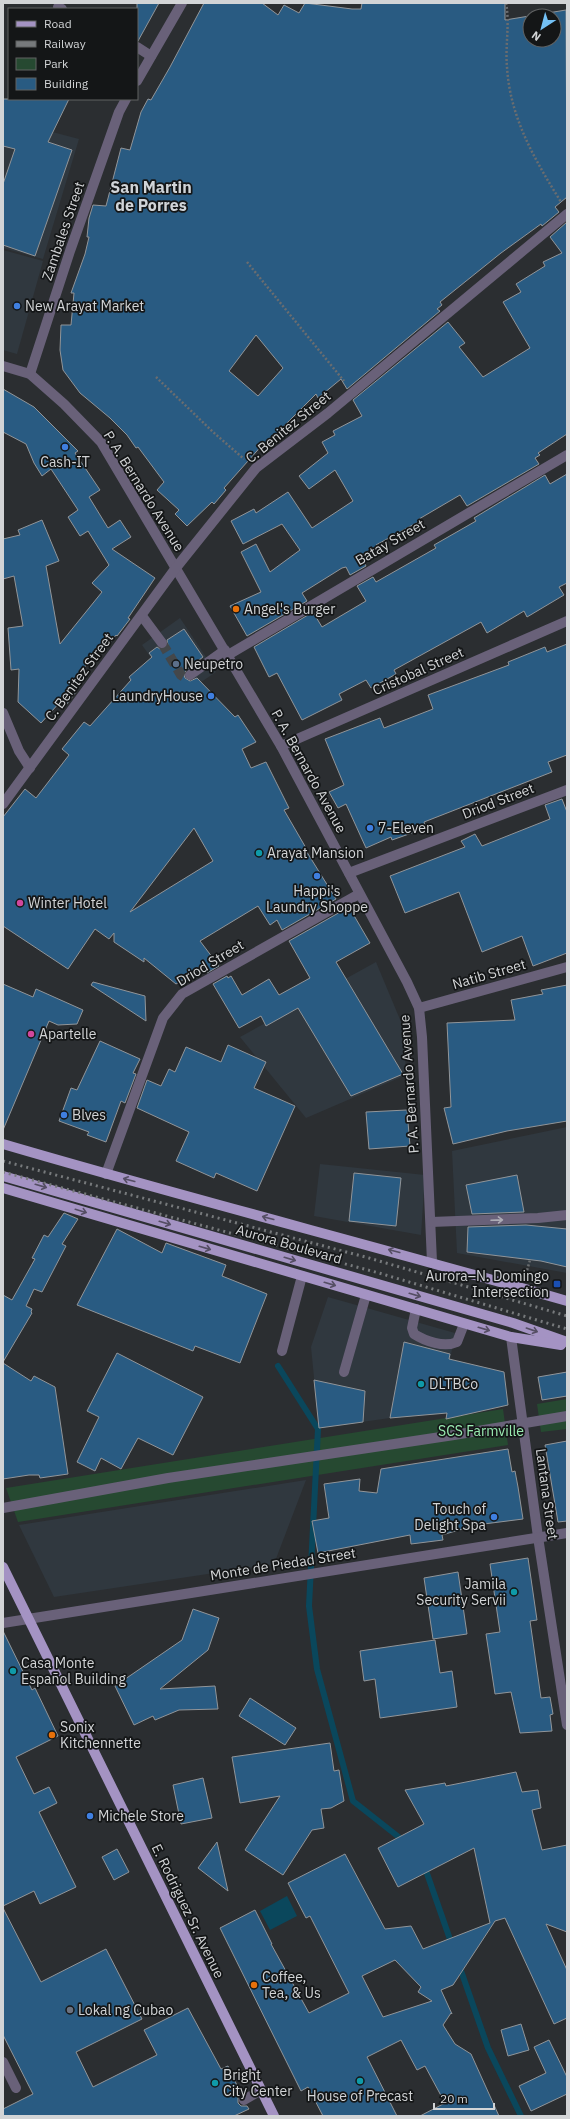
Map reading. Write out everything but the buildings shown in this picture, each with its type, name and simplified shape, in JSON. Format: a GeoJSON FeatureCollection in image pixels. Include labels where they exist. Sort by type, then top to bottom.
{"type":"FeatureCollection","features":[{"type":"Feature","properties":{"kind":"main road","name":"Aurora Boulevard"},"geometry":{"type":"LineString","coordinates":[[3,1144],[106,1174],[432,1262],[567,1301]]}},
{"type":"Feature","properties":{"kind":"main road","name":"Aurora Boulevard"},"geometry":{"type":"LineString","coordinates":[[3,1176],[513,1323],[567,1342]]}},
{"type":"Feature","properties":{"kind":"main road"},"geometry":{"type":"LineString","coordinates":[[3,1188],[464,1324],[511,1337],[567,1346]]}},
{"type":"Feature","properties":{"kind":"main road","name":"E. Rodriguez Sr. Avenue"},"geometry":{"type":"LineString","coordinates":[[3,1567],[274,2116]]}},
{"type":"Feature","properties":{"kind":"street"},"geometry":{"type":"LineString","coordinates":[[138,79],[182,3]]}},
{"type":"Feature","properties":{"kind":"street"},"geometry":{"type":"LineString","coordinates":[[138,48],[151,56]]}},
{"type":"Feature","properties":{"kind":"street","name":"Zambales Street"},"geometry":{"type":"LineString","coordinates":[[30,374],[73,243],[119,112],[125,100]]}},
{"type":"Feature","properties":{"kind":"street","name":"C. Benitez Street"},"geometry":{"type":"LineString","coordinates":[[3,804],[142,616],[175,568],[256,468],[353,392],[567,214]]}},
{"type":"Feature","properties":{"kind":"street","name":"P. A. Bernardo Avenue"},"geometry":{"type":"LineString","coordinates":[[3,366],[30,374],[64,404],[100,442],[227,652],[281,746],[407,982],[419,1008],[422,1037],[432,1262]]}},
{"type":"Feature","properties":{"kind":"street","name":"Batay Street"},"geometry":{"type":"LineString","coordinates":[[190,675],[227,652],[567,456]]}},
{"type":"Feature","properties":{"kind":"street"},"geometry":{"type":"LineString","coordinates":[[142,616],[162,643]]}},
{"type":"Feature","properties":{"kind":"street","name":"Cristobal Street"},"geometry":{"type":"LineString","coordinates":[[281,746],[567,621]]}},
{"type":"Feature","properties":{"kind":"street"},"geometry":{"type":"LineString","coordinates":[[3,713],[19,752],[30,768]]}},
{"type":"Feature","properties":{"kind":"street","name":"Driod Street"},"geometry":{"type":"LineString","coordinates":[[349,873],[567,790]]}},
{"type":"Feature","properties":{"kind":"street","name":"Driod Street"},"geometry":{"type":"LineString","coordinates":[[106,1174],[163,1018],[172,1004],[182,994],[359,894]]}},
{"type":"Feature","properties":{"kind":"street","name":"Natib Street"},"geometry":{"type":"LineString","coordinates":[[419,1008],[567,967]]}},
{"type":"Feature","properties":{"kind":"street"},"geometry":{"type":"LineString","coordinates":[[431,1222],[538,1218],[567,1215]]}},
{"type":"Feature","properties":{"kind":"street"},"geometry":{"type":"LineString","coordinates":[[282,1351],[302,1276]]}},
{"type":"Feature","properties":{"kind":"street"},"geometry":{"type":"LineString","coordinates":[[344,1372],[366,1295]]}},
{"type":"Feature","properties":{"kind":"street"},"geometry":{"type":"LineString","coordinates":[[416,1309],[412,1328],[414,1334],[433,1342],[451,1344],[457,1342],[464,1324]]}},
{"type":"Feature","properties":{"kind":"street","name":"Lantana Street"},"geometry":{"type":"LineString","coordinates":[[511,1337],[538,1537],[567,1725]]}},
{"type":"Feature","properties":{"kind":"street"},"geometry":{"type":"LineString","coordinates":[[3,1508],[81,1492],[454,1436],[522,1422],[567,1416]]}},
{"type":"Feature","properties":{"kind":"street","name":"Monte de Piedad Street"},"geometry":{"type":"LineString","coordinates":[[3,1623],[567,1533]]}},
{"type":"Feature","properties":{"kind":"street"},"geometry":{"type":"LineString","coordinates":[[3,2062],[16,2088]]}},
{"type":"Feature","properties":{"kind":"street"},"geometry":{"type":"LineString","coordinates":[[244,2100],[262,2090]]}},
{"type":"Feature","properties":{"kind":"path"},"geometry":{"type":"LineString","coordinates":[[506,3],[508,22],[507,67],[514,110],[534,159],[563,204]]}},
{"type":"Feature","properties":{"kind":"path"},"geometry":{"type":"LineString","coordinates":[[247,262],[353,392]]}},
{"type":"Feature","properties":{"kind":"path"},"geometry":{"type":"LineString","coordinates":[[156,377],[213,432],[256,468]]}},
{"type":"Feature","properties":{"kind":"shaded area"},"geometry":{"type":"Polygon","coordinates":[[[3,119],[79,139],[43,259],[3,248],[3,119]]]}},
{"type":"Feature","properties":{"kind":"shaded area","name":"New Arayat Market"},"geometry":{"type":"Polygon","coordinates":[[[3,250],[43,261],[17,354],[3,350],[3,250]]]}},
{"type":"Feature","properties":{"kind":"shaded area"},"geometry":{"type":"Polygon","coordinates":[[[180,618],[216,672],[179,697],[142,645],[180,618]]]}},
{"type":"Feature","properties":{"kind":"shaded area"},"geometry":{"type":"Polygon","coordinates":[[[376,962],[404,1029],[406,1075],[306,1118],[240,1037],[376,962]]]}},
{"type":"Feature","properties":{"kind":"shaded area"},"geometry":{"type":"Polygon","coordinates":[[[567,1127],[567,1273],[457,1253],[452,1151],[567,1127]]]}},
{"type":"Feature","properties":{"kind":"shaded area"},"geometry":{"type":"Polygon","coordinates":[[[320,1164],[425,1175],[421,1235],[314,1216],[320,1164]]]}},
{"type":"Feature","properties":{"kind":"shaded area"},"geometry":{"type":"Polygon","coordinates":[[[328,1297],[455,1333],[440,1414],[390,1418],[319,1428],[311,1347],[328,1297]]]}},
{"type":"Feature","properties":{"kind":"shaded area"},"geometry":{"type":"Polygon","coordinates":[[[306,1480],[274,1564],[54,1597],[19,1525],[306,1480]]]}},
{"type":"Feature","properties":{"kind":"green space","name":"SCS Farmville"},"geometry":{"type":"Polygon","coordinates":[[[567,1399],[567,1429],[541,1432],[537,1404],[567,1399]]]}},
{"type":"Feature","properties":{"kind":"green space","name":"SCS Farmville"},"geometry":{"type":"Polygon","coordinates":[[[503,1409],[508,1445],[18,1522],[6,1488],[503,1409]]]}},
{"type":"Feature","properties":{"kind":"water"},"geometry":{"type":"Polygon","coordinates":[[[287,1896],[297,1916],[270,1930],[260,1911],[287,1896]]]}},
{"type":"Feature","properties":{"kind":"waterway"},"geometry":{"type":"LineString","coordinates":[[278,1366],[318,1429],[309,1606],[317,1669],[353,1801],[405,1842]]}},
{"type":"Feature","properties":{"kind":"waterway"},"geometry":{"type":"LineString","coordinates":[[424,1865],[452,1945]]}},
{"type":"Feature","properties":{"kind":"waterway"},"geometry":{"type":"LineString","coordinates":[[459,1965],[488,2048],[521,2116]]}},
{"type":"Feature","properties":{"kind":"tunnel"},"geometry":{"type":"LineString","coordinates":[[162,643],[181,675],[186,678],[190,675]]}},
{"type":"Feature","properties":{"kind":"railway"},"geometry":{"type":"LineString","coordinates":[[3,1161],[369,1258],[567,1316]]}},
{"type":"Feature","properties":{"kind":"railway"},"geometry":{"type":"LineString","coordinates":[[3,1172],[379,1273],[567,1329]]}},
{"type":"Feature","properties":{"kind":"place","name":"New Arayat Market"},"geometry":{"type":"Point","coordinates":[17,306]}},
{"type":"Feature","properties":{"kind":"place","name":"Cash-IT"},"geometry":{"type":"Point","coordinates":[65,447]}},
{"type":"Feature","properties":{"kind":"place","name":"Angel's Burger"},"geometry":{"type":"Point","coordinates":[236,609]}},
{"type":"Feature","properties":{"kind":"place","name":"Neupetro"},"geometry":{"type":"Point","coordinates":[176,664]}},
{"type":"Feature","properties":{"kind":"place","name":"LaundryHouse"},"geometry":{"type":"Point","coordinates":[211,696]}},
{"type":"Feature","properties":{"kind":"place","name":"7-Eleven"},"geometry":{"type":"Point","coordinates":[370,828]}},
{"type":"Feature","properties":{"kind":"place","name":"Arayat Mansion"},"geometry":{"type":"Point","coordinates":[259,853]}},
{"type":"Feature","properties":{"kind":"place","name":"Happi's Laundry Shoppe"},"geometry":{"type":"Point","coordinates":[317,876]}},
{"type":"Feature","properties":{"kind":"place","name":"Winter Hotel"},"geometry":{"type":"Point","coordinates":[20,903]}},
{"type":"Feature","properties":{"kind":"place","name":"Apartelle"},"geometry":{"type":"Point","coordinates":[31,1034]}},
{"type":"Feature","properties":{"kind":"place","name":"Blves"},"geometry":{"type":"Point","coordinates":[64,1115]}},
{"type":"Feature","properties":{"kind":"place","name":"Aurora–N. Domingo Intersection"},"geometry":{"type":"Point","coordinates":[557,1284]}},
{"type":"Feature","properties":{"kind":"place","name":"DLTBCo"},"geometry":{"type":"Point","coordinates":[421,1384]}},
{"type":"Feature","properties":{"kind":"place","name":"Touch of Delight Spa"},"geometry":{"type":"Point","coordinates":[494,1517]}},
{"type":"Feature","properties":{"kind":"place","name":"Jamila Security Servii"},"geometry":{"type":"Point","coordinates":[514,1592]}},
{"type":"Feature","properties":{"kind":"place","name":"Casa Monte Español Building"},"geometry":{"type":"Point","coordinates":[13,1671]}},
{"type":"Feature","properties":{"kind":"place","name":"Sonix Kitchennette"},"geometry":{"type":"Point","coordinates":[52,1735]}},
{"type":"Feature","properties":{"kind":"place","name":"Michele Store"},"geometry":{"type":"Point","coordinates":[90,1816]}},
{"type":"Feature","properties":{"kind":"place","name":"Coffee, Tea, & Us"},"geometry":{"type":"Point","coordinates":[254,1985]}},
{"type":"Feature","properties":{"kind":"place","name":"Lokal ng Cubao"},"geometry":{"type":"Point","coordinates":[70,2010]}},
{"type":"Feature","properties":{"kind":"place","name":"House of Precast"},"geometry":{"type":"Point","coordinates":[360,2081]}},
{"type":"Feature","properties":{"kind":"place","name":"Bright City Center"},"geometry":{"type":"Point","coordinates":[215,2083]}},
{"type":"Feature","properties":{"kind":"district","name":"San Martin de Porres"},"geometry":{"type":"Point","coordinates":[151,196]}}]}
